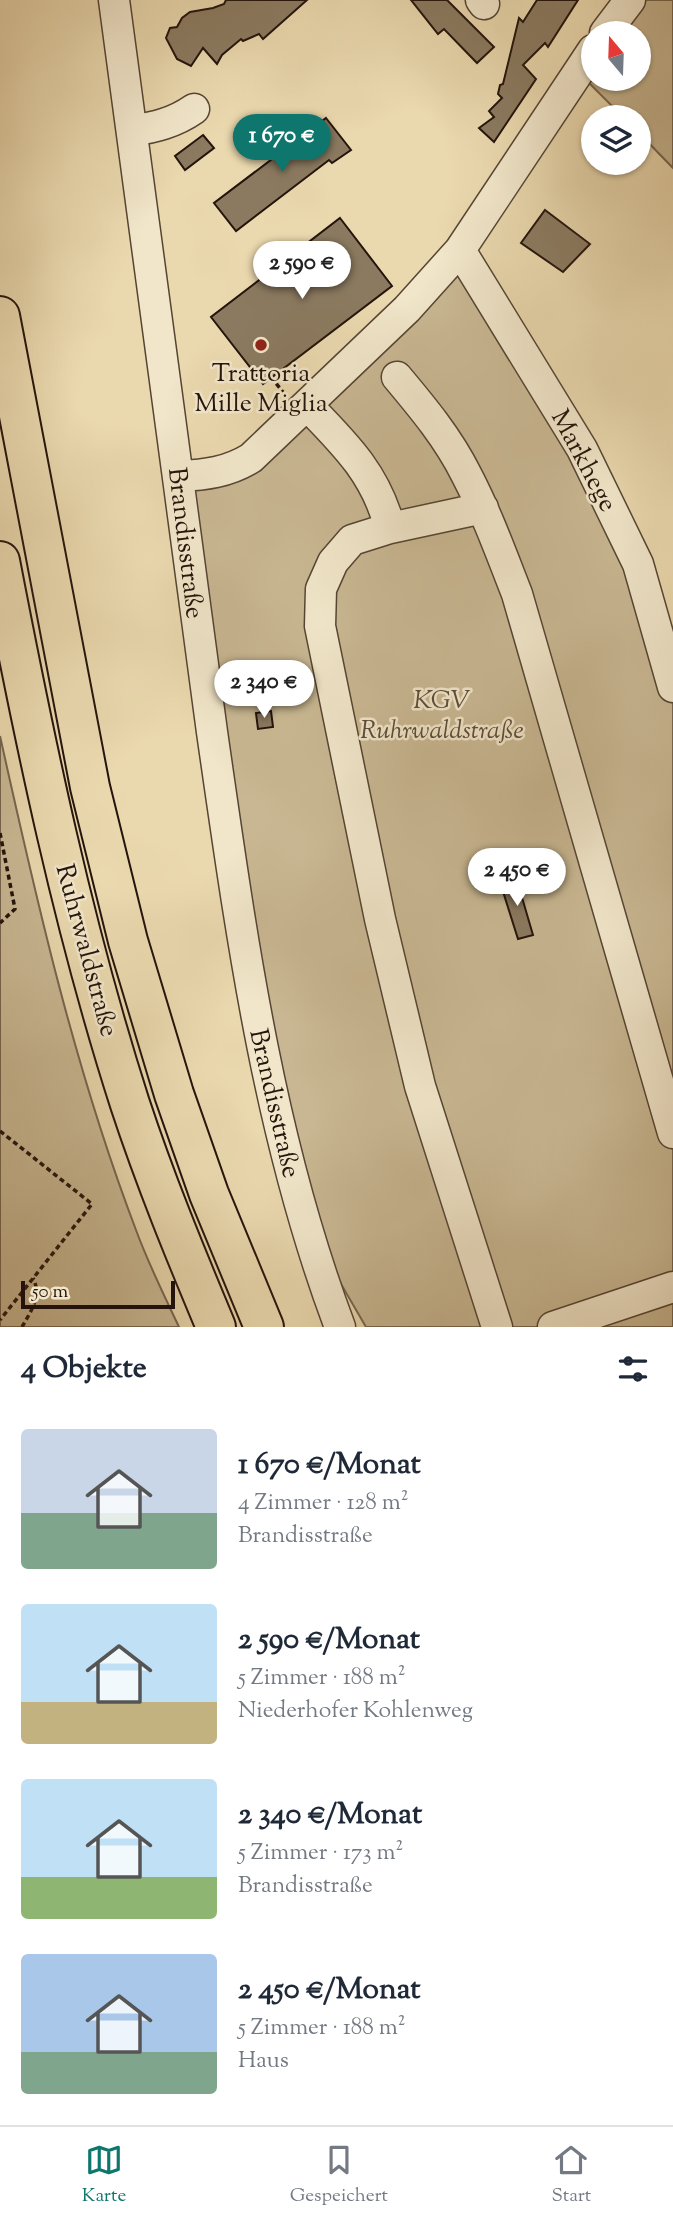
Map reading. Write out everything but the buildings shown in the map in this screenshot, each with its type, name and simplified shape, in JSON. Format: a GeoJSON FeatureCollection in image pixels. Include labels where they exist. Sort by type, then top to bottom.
{"type":"FeatureCollection","features":[{"type":"Feature","properties":{"kind":"highway"},"geometry":{"type":"LineString","coordinates":[[0,316],[90,788],[128,941],[174,1094],[204,1182],[264,1327]]}},
{"type":"Feature","properties":{"kind":"highway","name":"Ruhrwaldstraße"},"geometry":{"type":"LineString","coordinates":[[0,561],[39,753],[104,1016],[151,1164],[178,1238],[216,1327]]}},
{"type":"Feature","properties":{"kind":"street","name":"Brandisstraße"},"geometry":{"type":"LineString","coordinates":[[114,0],[245,957],[280,1133],[305,1222],[340,1327]]}},
{"type":"Feature","properties":{"kind":"street"},"geometry":{"type":"LineString","coordinates":[[613,21],[629,0]]}},
{"type":"Feature","properties":{"kind":"street"},"geometry":{"type":"LineString","coordinates":[[178,476],[202,476],[234,468],[261,450],[299,403],[407,309],[460,250],[581,68]]}},
{"type":"Feature","properties":{"kind":"street"},"geometry":{"type":"LineString","coordinates":[[132,131],[163,125],[181,118],[194,108]]}},
{"type":"Feature","properties":{"kind":"street","name":"Markhege"},"geometry":{"type":"LineString","coordinates":[[460,250],[582,449],[632,552],[673,687]]}},
{"type":"Feature","properties":{"kind":"street"},"geometry":{"type":"LineString","coordinates":[[397,377],[436,424],[465,472],[517,594],[613,934],[673,1133]]}},
{"type":"Feature","properties":{"kind":"street"},"geometry":{"type":"LineString","coordinates":[[299,403],[346,444],[373,480],[390,528]]}},
{"type":"Feature","properties":{"kind":"street"},"geometry":{"type":"LineString","coordinates":[[483,509],[390,528],[352,540],[333,562],[321,589],[320,626],[380,919],[420,1086],[497,1327]]}},
{"type":"Feature","properties":{"kind":"street"},"geometry":{"type":"LineString","coordinates":[[552,1327],[673,1287]]}},
{"type":"Feature","properties":{"kind":"path"},"geometry":{"type":"LineString","coordinates":[[271,377],[299,403]]}},
{"type":"Feature","properties":{"kind":"path"},"geometry":{"type":"LineString","coordinates":[[0,833],[15,909],[0,923]]}},
{"type":"Feature","properties":{"kind":"path"},"geometry":{"type":"LineString","coordinates":[[0,1131],[92,1204],[0,1320]]}},
{"type":"Feature","properties":{"kind":"path"},"geometry":{"type":"LineString","coordinates":[[22,1327],[36,1300],[37,1286],[33,1278]]}},
{"type":"Feature","properties":{"kind":"green space"},"geometry":{"type":"Polygon","coordinates":[[[630,0],[673,0],[673,168],[651,145],[651,105],[611,105],[597,91],[651,91],[651,21],[614,21],[630,0]]]}},
{"type":"Feature","properties":{"kind":"green space","name":"KGV Ruhrwaldstraße"},"geometry":{"type":"Polygon","coordinates":[[[460,250],[582,449],[673,687],[673,1327],[366,1327],[305,1222],[179,476],[233,468],[460,250]]]}},
{"type":"Feature","properties":{"kind":"green space"},"geometry":{"type":"Polygon","coordinates":[[[0,736],[43,924],[94,1109],[141,1242],[179,1327],[0,1327],[0,736]]]}},
{"type":"Feature","properties":{"kind":"place","name":"Trattoria Mille Miglia"},"geometry":{"type":"Point","coordinates":[261,345]}}]}
